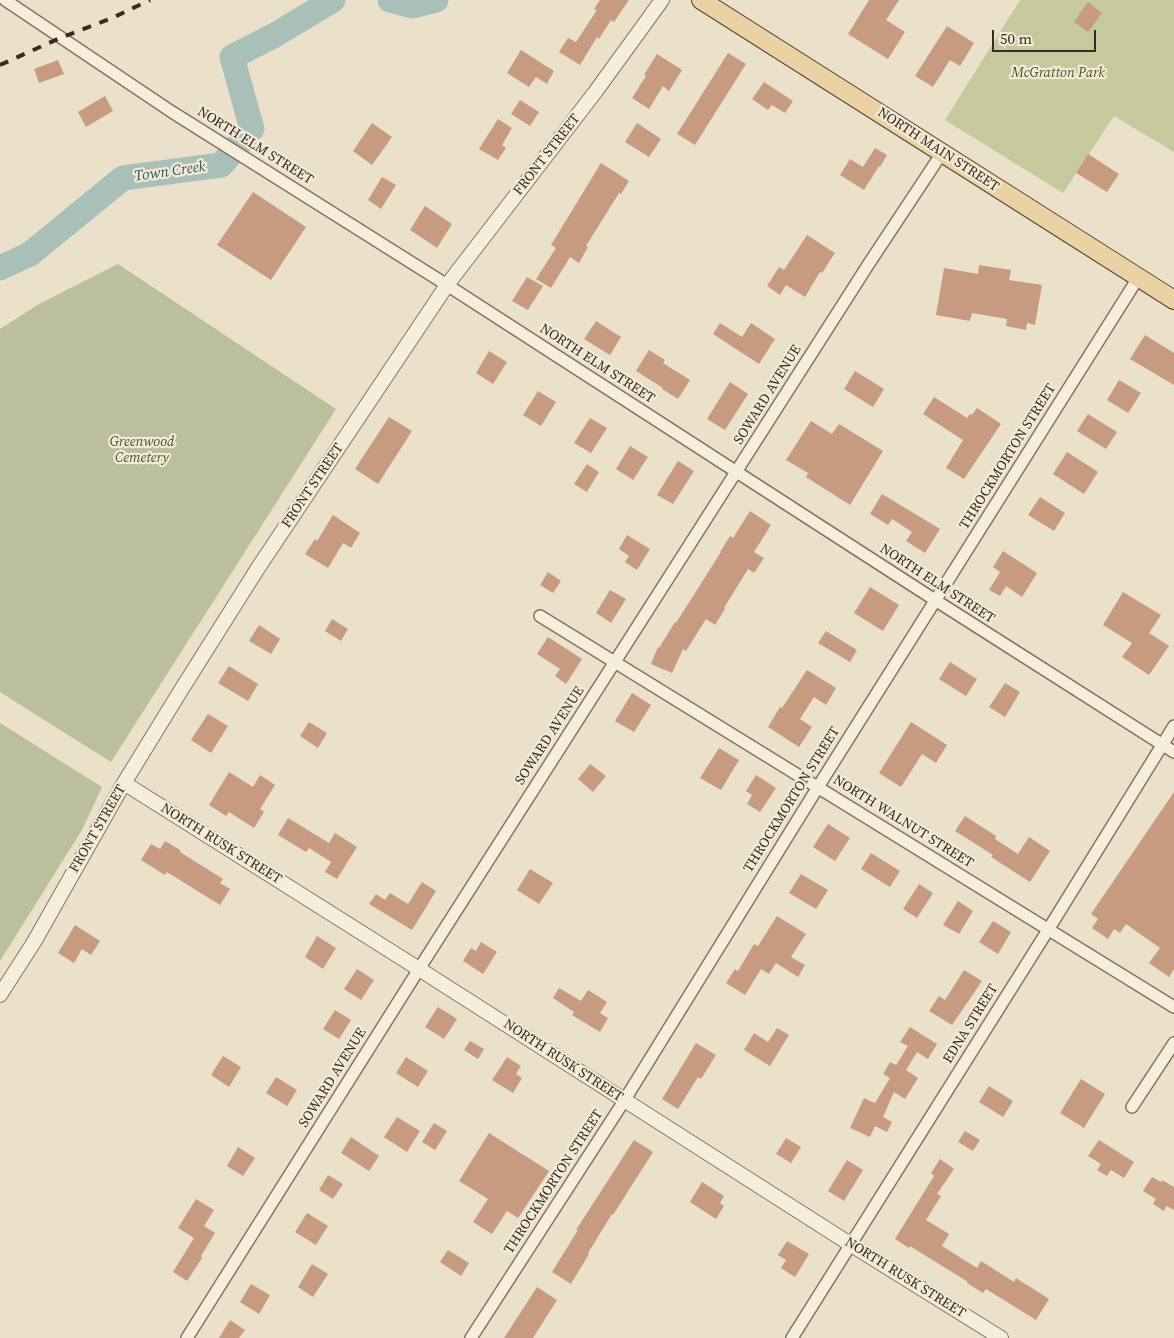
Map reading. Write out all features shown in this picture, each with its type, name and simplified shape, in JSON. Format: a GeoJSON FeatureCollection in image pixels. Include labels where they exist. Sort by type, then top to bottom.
{"type":"FeatureCollection","features":[{"type":"Feature","properties":{"kind":"main road","name":"NORTH MAIN STREET"},"geometry":{"type":"LineString","coordinates":[[701,0],[1174,300]]}},
{"type":"Feature","properties":{"kind":"street","name":"NORTH ELM STREET"},"geometry":{"type":"LineString","coordinates":[[5,0],[165,108],[447,285],[1174,752]]}},
{"type":"Feature","properties":{"kind":"street","name":"FRONT STREET"},"geometry":{"type":"LineString","coordinates":[[0,995],[34,942],[124,783],[258,568],[447,285],[596,91],[662,0]]}},
{"type":"Feature","properties":{"kind":"street","name":"SOWARD AVENUE"},"geometry":{"type":"LineString","coordinates":[[187,1338],[419,969],[868,265],[942,153]]}},
{"type":"Feature","properties":{"kind":"street","name":"THROCKMORTON STREET"},"geometry":{"type":"LineString","coordinates":[[471,1338],[624,1100],[1138,278]]}},
{"type":"Feature","properties":{"kind":"street","name":"NORTH WALNUT STREET"},"geometry":{"type":"LineString","coordinates":[[540,616],[1174,1007]]}},
{"type":"Feature","properties":{"kind":"street","name":"EDNA STREET"},"geometry":{"type":"LineString","coordinates":[[792,1338],[1174,726]]}},
{"type":"Feature","properties":{"kind":"street","name":"NORTH RUSK STREET"},"geometry":{"type":"LineString","coordinates":[[124,783],[1001,1338]]}},
{"type":"Feature","properties":{"kind":"street"},"geometry":{"type":"LineString","coordinates":[[1132,1107],[1174,1044]]}},
{"type":"Feature","properties":{"kind":"green space","name":"McGratton Park"},"geometry":{"type":"Polygon","coordinates":[[[1020,0],[1174,0],[1174,152],[1114,116],[1063,193],[945,120],[1020,0]]]}},
{"type":"Feature","properties":{"kind":"green space","name":"Greenwood Cemetery"},"geometry":{"type":"Polygon","coordinates":[[[118,264],[336,409],[111,762],[0,692],[0,329],[39,304],[118,264]]]}},
{"type":"Feature","properties":{"kind":"green space"},"geometry":{"type":"Polygon","coordinates":[[[0,723],[102,787],[82,830],[0,961],[0,723]]]}},
{"type":"Feature","properties":{"kind":"building"},"geometry":{"type":"Polygon","coordinates":[[[600,0],[629,0],[614,22],[611,20],[599,39],[597,37],[580,65],[559,52],[568,38],[576,42],[597,10],[594,9],[600,0]]]}},
{"type":"Feature","properties":{"kind":"building"},"geometry":{"type":"Polygon","coordinates":[[[869,0],[899,0],[886,20],[905,32],[888,59],[848,34],[869,0]]]}},
{"type":"Feature","properties":{"kind":"building"},"geometry":{"type":"Polygon","coordinates":[[[1088,2],[1102,13],[1088,32],[1074,22],[1088,2]]]}},
{"type":"Feature","properties":{"kind":"building"},"geometry":{"type":"Polygon","coordinates":[[[947,26],[974,43],[960,66],[950,60],[933,87],[915,76],[947,26]]]}},
{"type":"Feature","properties":{"kind":"building"},"geometry":{"type":"Polygon","coordinates":[[[521,50],[554,71],[547,84],[536,77],[529,87],[507,73],[521,50]]]}},
{"type":"Feature","properties":{"kind":"building"},"geometry":{"type":"Polygon","coordinates":[[[728,53],[746,64],[695,145],[677,134],[728,53]]]}},
{"type":"Feature","properties":{"kind":"building"},"geometry":{"type":"Polygon","coordinates":[[[657,54],[682,70],[669,91],[663,86],[649,109],[632,98],[657,54]]]}},
{"type":"Feature","properties":{"kind":"building"},"geometry":{"type":"Polygon","coordinates":[[[58,60],[64,74],[39,83],[34,69],[58,60]]]}},
{"type":"Feature","properties":{"kind":"building"},"geometry":{"type":"Polygon","coordinates":[[[764,82],[793,101],[785,113],[772,105],[768,110],[752,99],[764,82]]]}},
{"type":"Feature","properties":{"kind":"building"},"geometry":{"type":"Polygon","coordinates":[[[105,96],[113,111],[86,127],[78,112],[105,96]]]}},
{"type":"Feature","properties":{"kind":"building"},"geometry":{"type":"Polygon","coordinates":[[[520,100],[539,112],[530,126],[511,114],[520,100]]]}},
{"type":"Feature","properties":{"kind":"building"},"geometry":{"type":"Polygon","coordinates":[[[498,119],[512,128],[502,145],[506,148],[498,160],[479,149],[498,119]]]}},
{"type":"Feature","properties":{"kind":"building"},"geometry":{"type":"Polygon","coordinates":[[[372,123],[392,137],[372,165],[353,151],[372,123]]]}},
{"type":"Feature","properties":{"kind":"building"},"geometry":{"type":"Polygon","coordinates":[[[637,123],[661,139],[649,157],[625,142],[637,123]]]}},
{"type":"Feature","properties":{"kind":"building"},"geometry":{"type":"Polygon","coordinates":[[[875,148],[887,155],[864,190],[840,175],[850,159],[863,167],[875,148]]]}},
{"type":"Feature","properties":{"kind":"building"},"geometry":{"type":"Polygon","coordinates":[[[1088,154],[1119,174],[1107,192],[1076,173],[1088,154]]]}},
{"type":"Feature","properties":{"kind":"building"},"geometry":{"type":"Polygon","coordinates":[[[601,163],[629,181],[621,194],[619,193],[586,246],[588,247],[579,263],[570,257],[551,288],[536,279],[556,248],[551,245],[601,163]]]}},
{"type":"Feature","properties":{"kind":"building"},"geometry":{"type":"Polygon","coordinates":[[[382,177],[396,185],[381,209],[368,200],[382,177]]]}},
{"type":"Feature","properties":{"kind":"building"},"geometry":{"type":"Polygon","coordinates":[[[253,192],[306,227],[271,280],[217,245],[253,192]]]}},
{"type":"Feature","properties":{"kind":"building"},"geometry":{"type":"Polygon","coordinates":[[[425,206],[452,224],[437,248],[410,230],[425,206]]]}},
{"type":"Feature","properties":{"kind":"building"},"geometry":{"type":"Polygon","coordinates":[[[807,235],[835,253],[822,273],[820,272],[805,297],[786,285],[780,295],[767,286],[779,267],[784,270],[807,235]]]}},
{"type":"Feature","properties":{"kind":"building"},"geometry":{"type":"Polygon","coordinates":[[[979,265],[1011,270],[1009,280],[1042,285],[1035,325],[1027,323],[1026,330],[1006,326],[1007,319],[972,313],[970,321],[936,315],[944,268],[978,274],[979,265]]]}},
{"type":"Feature","properties":{"kind":"building"},"geometry":{"type":"Polygon","coordinates":[[[527,277],[543,286],[528,310],[512,301],[527,277]]]}},
{"type":"Feature","properties":{"kind":"building"},"geometry":{"type":"Polygon","coordinates":[[[596,321],[621,337],[610,355],[584,339],[596,321]]]}},
{"type":"Feature","properties":{"kind":"building"},"geometry":{"type":"Polygon","coordinates":[[[720,323],[742,337],[751,323],[775,339],[759,364],[713,334],[720,323]]]}},
{"type":"Feature","properties":{"kind":"building"},"geometry":{"type":"Polygon","coordinates":[[[1145,335],[1174,353],[1174,385],[1130,359],[1145,335]]]}},
{"type":"Feature","properties":{"kind":"building"},"geometry":{"type":"Polygon","coordinates":[[[649,350],[665,360],[663,363],[690,380],[678,399],[636,371],[649,350]]]}},
{"type":"Feature","properties":{"kind":"building"},"geometry":{"type":"Polygon","coordinates":[[[489,351],[507,362],[493,384],[476,373],[489,351]]]}},
{"type":"Feature","properties":{"kind":"building"},"geometry":{"type":"Polygon","coordinates":[[[855,371],[884,389],[873,407],[844,389],[855,371]]]}},
{"type":"Feature","properties":{"kind":"building"},"geometry":{"type":"Polygon","coordinates":[[[1119,380],[1141,393],[1128,413],[1107,400],[1119,380]]]}},
{"type":"Feature","properties":{"kind":"building"},"geometry":{"type":"Polygon","coordinates":[[[730,382],[748,394],[725,430],[707,419],[730,382]]]}},
{"type":"Feature","properties":{"kind":"building"},"geometry":{"type":"Polygon","coordinates":[[[538,391],[556,402],[541,426],[523,415],[538,391]]]}},
{"type":"Feature","properties":{"kind":"building"},"geometry":{"type":"Polygon","coordinates":[[[934,397],[967,418],[977,408],[1001,424],[964,479],[946,468],[963,440],[923,414],[934,397]]]}},
{"type":"Feature","properties":{"kind":"building"},"geometry":{"type":"Polygon","coordinates":[[[1088,414],[1117,432],[1106,449],[1077,431],[1088,414]]]}},
{"type":"Feature","properties":{"kind":"building"},"geometry":{"type":"Polygon","coordinates":[[[389,417],[412,431],[378,484],[355,469],[389,417]]]}},
{"type":"Feature","properties":{"kind":"building"},"geometry":{"type":"Polygon","coordinates":[[[590,418],[607,428],[591,453],[574,443],[590,418]]]}},
{"type":"Feature","properties":{"kind":"building"},"geometry":{"type":"Polygon","coordinates":[[[811,421],[832,434],[839,424],[883,451],[850,505],[806,477],[808,473],[786,460],[811,421]]]}},
{"type":"Feature","properties":{"kind":"building"},"geometry":{"type":"Polygon","coordinates":[[[630,446],[648,457],[633,480],[616,469],[630,446]]]}},
{"type":"Feature","properties":{"kind":"building"},"geometry":{"type":"Polygon","coordinates":[[[1067,452],[1098,472],[1084,494],[1053,474],[1067,452]]]}},
{"type":"Feature","properties":{"kind":"building"},"geometry":{"type":"Polygon","coordinates":[[[678,461],[694,471],[673,504],[657,495],[678,461]]]}},
{"type":"Feature","properties":{"kind":"building"},"geometry":{"type":"Polygon","coordinates":[[[587,464],[599,472],[587,492],[574,484],[587,464]]]}},
{"type":"Feature","properties":{"kind":"building"},"geometry":{"type":"Polygon","coordinates":[[[882,494],[940,529],[925,553],[906,541],[912,532],[892,519],[888,525],[870,514],[882,494]]]}},
{"type":"Feature","properties":{"kind":"building"},"geometry":{"type":"Polygon","coordinates":[[[1040,497],[1065,513],[1054,531],[1028,515],[1040,497]]]}},
{"type":"Feature","properties":{"kind":"building"},"geometry":{"type":"Polygon","coordinates":[[[750,511],[771,525],[754,552],[764,558],[754,573],[748,569],[715,625],[706,619],[686,651],[683,649],[672,673],[651,664],[658,647],[676,623],[730,536],[733,538],[750,511]]]}},
{"type":"Feature","properties":{"kind":"building"},"geometry":{"type":"Polygon","coordinates":[[[333,515],[360,533],[351,548],[343,543],[328,568],[305,554],[315,539],[317,541],[333,515]]]}},
{"type":"Feature","properties":{"kind":"building"},"geometry":{"type":"Polygon","coordinates":[[[627,535],[650,549],[637,570],[625,562],[629,556],[619,549],[627,535]]]}},
{"type":"Feature","properties":{"kind":"building"},"geometry":{"type":"Polygon","coordinates":[[[1003,551],[1037,573],[1022,597],[1006,586],[1000,596],[989,590],[1000,572],[993,567],[1003,551]]]}},
{"type":"Feature","properties":{"kind":"building"},"geometry":{"type":"Polygon","coordinates":[[[548,572],[561,581],[553,593],[540,585],[548,572]]]}},
{"type":"Feature","properties":{"kind":"building"},"geometry":{"type":"Polygon","coordinates":[[[870,587],[899,605],[883,631],[854,613],[870,587]]]}},
{"type":"Feature","properties":{"kind":"building"},"geometry":{"type":"Polygon","coordinates":[[[610,590],[626,599],[611,623],[596,613],[610,590]]]}},
{"type":"Feature","properties":{"kind":"building"},"geometry":{"type":"Polygon","coordinates":[[[1123,592],[1161,615],[1149,633],[1169,646],[1149,675],[1122,657],[1132,643],[1103,625],[1123,592]]]}},
{"type":"Feature","properties":{"kind":"building"},"geometry":{"type":"Polygon","coordinates":[[[332,619],[348,629],[341,641],[325,631],[332,619]]]}},
{"type":"Feature","properties":{"kind":"building"},"geometry":{"type":"Polygon","coordinates":[[[259,625],[280,639],[271,654],[249,641],[259,625]]]}},
{"type":"Feature","properties":{"kind":"building"},"geometry":{"type":"Polygon","coordinates":[[[826,631],[857,650],[850,662],[818,643],[826,631]]]}},
{"type":"Feature","properties":{"kind":"building"},"geometry":{"type":"Polygon","coordinates":[[[548,637],[582,659],[566,684],[555,676],[560,669],[537,654],[548,637]]]}},
{"type":"Feature","properties":{"kind":"building"},"geometry":{"type":"Polygon","coordinates":[[[950,662],[977,679],[966,696],[939,679],[950,662]]]}},
{"type":"Feature","properties":{"kind":"building"},"geometry":{"type":"Polygon","coordinates":[[[229,666],[258,684],[248,701],[218,683],[229,666]]]}},
{"type":"Feature","properties":{"kind":"building"},"geometry":{"type":"Polygon","coordinates":[[[807,670],[836,688],[826,705],[814,697],[800,719],[812,727],[799,747],[768,727],[807,670]]]}},
{"type":"Feature","properties":{"kind":"building"},"geometry":{"type":"Polygon","coordinates":[[[1005,683],[1020,692],[1005,717],[989,707],[1005,683]]]}},
{"type":"Feature","properties":{"kind":"building"},"geometry":{"type":"Polygon","coordinates":[[[632,693],[651,705],[634,732],[615,721],[632,693]]]}},
{"type":"Feature","properties":{"kind":"building"},"geometry":{"type":"Polygon","coordinates":[[[208,714],[228,726],[211,753],[191,740],[208,714]]]}},
{"type":"Feature","properties":{"kind":"building"},"geometry":{"type":"Polygon","coordinates":[[[309,722],[327,733],[318,748],[300,736],[309,722]]]}},
{"type":"Feature","properties":{"kind":"building"},"geometry":{"type":"Polygon","coordinates":[[[911,722],[947,745],[936,763],[922,754],[901,787],[879,773],[911,722]]]}},
{"type":"Feature","properties":{"kind":"building"},"geometry":{"type":"Polygon","coordinates":[[[719,748],[739,760],[721,790],[700,778],[719,748]]]}},
{"type":"Feature","properties":{"kind":"building"},"geometry":{"type":"Polygon","coordinates":[[[590,764],[606,776],[593,792],[578,779],[590,764]]]}},
{"type":"Feature","properties":{"kind":"building"},"geometry":{"type":"Polygon","coordinates":[[[229,772],[253,787],[260,775],[275,785],[260,809],[264,812],[254,828],[229,812],[226,816],[209,805],[229,772]]]}},
{"type":"Feature","properties":{"kind":"building"},"geometry":{"type":"Polygon","coordinates":[[[756,775],[776,788],[760,812],[747,804],[752,795],[746,791],[756,775]]]}},
{"type":"Feature","properties":{"kind":"building"},"geometry":{"type":"Polygon","coordinates":[[[1174,792],[1174,969],[1169,977],[1149,963],[1160,948],[1126,924],[1120,933],[1114,929],[1108,939],[1092,928],[1098,919],[1091,914],[1174,792]]]}},
{"type":"Feature","properties":{"kind":"building"},"geometry":{"type":"Polygon","coordinates":[[[965,816],[996,836],[995,839],[1018,854],[1029,837],[1050,851],[1030,882],[991,857],[993,855],[955,831],[965,816]]]}},
{"type":"Feature","properties":{"kind":"building"},"geometry":{"type":"Polygon","coordinates":[[[288,818],[329,843],[335,833],[357,847],[337,879],[325,872],[331,862],[309,848],[306,852],[278,835],[288,818]]]}},
{"type":"Feature","properties":{"kind":"building"},"geometry":{"type":"Polygon","coordinates":[[[828,824],[850,838],[835,861],[813,847],[828,824]]]}},
{"type":"Feature","properties":{"kind":"building"},"geometry":{"type":"Polygon","coordinates":[[[165,841],[223,879],[220,883],[230,889],[220,905],[167,872],[165,875],[141,860],[151,844],[160,849],[165,841]]]}},
{"type":"Feature","properties":{"kind":"building"},"geometry":{"type":"Polygon","coordinates":[[[871,853],[900,871],[890,887],[861,869],[871,853]]]}},
{"type":"Feature","properties":{"kind":"building"},"geometry":{"type":"Polygon","coordinates":[[[530,869],[553,883],[539,904],[517,890],[530,869]]]}},
{"type":"Feature","properties":{"kind":"building"},"geometry":{"type":"Polygon","coordinates":[[[801,874],[828,890],[816,909],[789,893],[801,874]]]}},
{"type":"Feature","properties":{"kind":"building"},"geometry":{"type":"Polygon","coordinates":[[[422,882],[436,891],[412,930],[369,904],[376,894],[385,900],[390,893],[408,904],[422,882]]]}},
{"type":"Feature","properties":{"kind":"building"},"geometry":{"type":"Polygon","coordinates":[[[919,884],[933,893],[917,918],[903,909],[919,884]]]}},
{"type":"Feature","properties":{"kind":"building"},"geometry":{"type":"Polygon","coordinates":[[[958,901],[973,911],[959,934],[943,925],[958,901]]]}},
{"type":"Feature","properties":{"kind":"building"},"geometry":{"type":"Polygon","coordinates":[[[777,916],[806,934],[791,957],[805,965],[798,977],[776,963],[769,974],[761,969],[745,995],[726,983],[735,969],[738,971],[754,944],[758,946],[777,916]]]}},
{"type":"Feature","properties":{"kind":"building"},"geometry":{"type":"Polygon","coordinates":[[[993,921],[1011,932],[998,954],[979,942],[993,921]]]}},
{"type":"Feature","properties":{"kind":"building"},"geometry":{"type":"Polygon","coordinates":[[[75,925],[100,941],[91,955],[82,949],[74,963],[58,953],[75,925]]]}},
{"type":"Feature","properties":{"kind":"building"},"geometry":{"type":"Polygon","coordinates":[[[317,936],[336,948],[323,969],[305,957],[317,936]]]}},
{"type":"Feature","properties":{"kind":"building"},"geometry":{"type":"Polygon","coordinates":[[[481,942],[497,952],[483,974],[463,961],[471,948],[476,951],[481,942]]]}},
{"type":"Feature","properties":{"kind":"building"},"geometry":{"type":"Polygon","coordinates":[[[357,969],[374,980],[361,1000],[344,989],[357,969]]]}},
{"type":"Feature","properties":{"kind":"building"},"geometry":{"type":"Polygon","coordinates":[[[964,970],[982,981],[952,1025],[929,1011],[939,996],[945,1000],[964,970]]]}},
{"type":"Feature","properties":{"kind":"building"},"geometry":{"type":"Polygon","coordinates":[[[559,988],[581,1001],[588,990],[607,1002],[600,1013],[608,1018],[600,1032],[572,1015],[574,1012],[553,998],[559,988]]]}},
{"type":"Feature","properties":{"kind":"building"},"geometry":{"type":"Polygon","coordinates":[[[438,1007],[457,1019],[444,1039],[425,1027],[438,1007]]]}},
{"type":"Feature","properties":{"kind":"building"},"geometry":{"type":"Polygon","coordinates":[[[335,1010],[351,1020],[339,1039],[323,1029],[335,1010]]]}},
{"type":"Feature","properties":{"kind":"building"},"geometry":{"type":"Polygon","coordinates":[[[910,1027],[937,1044],[928,1059],[917,1052],[906,1070],[918,1078],[905,1099],[894,1092],[883,1117],[892,1122],[887,1132],[875,1126],[870,1137],[850,1128],[864,1098],[875,1103],[890,1078],[883,1074],[890,1062],[896,1065],[908,1046],[900,1042],[910,1027]]]}},
{"type":"Feature","properties":{"kind":"building"},"geometry":{"type":"Polygon","coordinates":[[[777,1028],[789,1035],[770,1066],[744,1050],[754,1033],[768,1042],[777,1028]]]}},
{"type":"Feature","properties":{"kind":"building"},"geometry":{"type":"Polygon","coordinates":[[[470,1041],[484,1049],[478,1059],[464,1050],[470,1041]]]}},
{"type":"Feature","properties":{"kind":"building"},"geometry":{"type":"Polygon","coordinates":[[[696,1043],[716,1055],[701,1079],[698,1077],[678,1109],[662,1099],[696,1043]]]}},
{"type":"Feature","properties":{"kind":"building"},"geometry":{"type":"Polygon","coordinates":[[[223,1056],[241,1067],[229,1087],[211,1075],[223,1056]]]}},
{"type":"Feature","properties":{"kind":"building"},"geometry":{"type":"Polygon","coordinates":[[[406,1057],[428,1071],[418,1087],[396,1073],[406,1057]]]}},
{"type":"Feature","properties":{"kind":"building"},"geometry":{"type":"Polygon","coordinates":[[[507,1057],[521,1066],[516,1074],[522,1078],[513,1093],[492,1080],[507,1057]]]}},
{"type":"Feature","properties":{"kind":"building"},"geometry":{"type":"Polygon","coordinates":[[[276,1077],[297,1090],[287,1106],[266,1093],[276,1077]]]}},
{"type":"Feature","properties":{"kind":"building"},"geometry":{"type":"Polygon","coordinates":[[[1081,1079],[1105,1094],[1084,1128],[1060,1113],[1081,1079]]]}},
{"type":"Feature","properties":{"kind":"building"},"geometry":{"type":"Polygon","coordinates":[[[989,1086],[1013,1101],[1003,1117],[979,1102],[989,1086]]]}},
{"type":"Feature","properties":{"kind":"building"},"geometry":{"type":"Polygon","coordinates":[[[397,1117],[420,1131],[407,1152],[384,1137],[397,1117]]]}},
{"type":"Feature","properties":{"kind":"building"},"geometry":{"type":"Polygon","coordinates":[[[434,1123],[447,1131],[435,1150],[422,1142],[434,1123]]]}},
{"type":"Feature","properties":{"kind":"building"},"geometry":{"type":"Polygon","coordinates":[[[965,1131],[980,1140],[973,1151],[958,1142],[965,1131]]]}},
{"type":"Feature","properties":{"kind":"building"},"geometry":{"type":"Polygon","coordinates":[[[489,1133],[549,1171],[518,1218],[507,1211],[492,1234],[473,1222],[488,1199],[459,1181],[489,1133]]]}},
{"type":"Feature","properties":{"kind":"building"},"geometry":{"type":"Polygon","coordinates":[[[351,1137],[379,1156],[369,1171],[341,1153],[351,1137]]]}},
{"type":"Feature","properties":{"kind":"building"},"geometry":{"type":"Polygon","coordinates":[[[786,1138],[801,1147],[791,1163],[776,1154],[786,1138]]]}},
{"type":"Feature","properties":{"kind":"building"},"geometry":{"type":"Polygon","coordinates":[[[634,1140],[653,1152],[612,1214],[571,1284],[552,1272],[578,1230],[576,1230],[634,1140]]]}},
{"type":"Feature","properties":{"kind":"building"},"geometry":{"type":"Polygon","coordinates":[[[1099,1140],[1134,1162],[1124,1178],[1111,1170],[1107,1176],[1097,1170],[1101,1164],[1088,1156],[1099,1140]]]}},
{"type":"Feature","properties":{"kind":"building"},"geometry":{"type":"Polygon","coordinates":[[[238,1147],[255,1158],[243,1176],[227,1166],[238,1147]]]}},
{"type":"Feature","properties":{"kind":"building"},"geometry":{"type":"Polygon","coordinates":[[[940,1159],[954,1169],[937,1194],[941,1196],[926,1220],[949,1234],[942,1246],[977,1268],[981,1261],[1014,1282],[1016,1278],[1049,1299],[1036,1320],[986,1289],[983,1293],[910,1246],[909,1248],[895,1239],[934,1176],[931,1173],[940,1159]]]}},
{"type":"Feature","properties":{"kind":"building"},"geometry":{"type":"Polygon","coordinates":[[[847,1160],[863,1170],[844,1201],[828,1191],[847,1160]]]}},
{"type":"Feature","properties":{"kind":"building"},"geometry":{"type":"Polygon","coordinates":[[[328,1175],[343,1184],[333,1199],[319,1190],[328,1175]]]}},
{"type":"Feature","properties":{"kind":"building"},"geometry":{"type":"Polygon","coordinates":[[[1152,1177],[1174,1187],[1174,1210],[1166,1206],[1164,1211],[1153,1204],[1156,1199],[1143,1191],[1152,1177]]]}},
{"type":"Feature","properties":{"kind":"building"},"geometry":{"type":"Polygon","coordinates":[[[702,1182],[724,1196],[720,1203],[724,1206],[716,1219],[690,1202],[702,1182]]]}},
{"type":"Feature","properties":{"kind":"building"},"geometry":{"type":"Polygon","coordinates":[[[196,1199],[214,1210],[204,1226],[215,1233],[187,1281],[173,1272],[194,1238],[178,1228],[196,1199]]]}},
{"type":"Feature","properties":{"kind":"building"},"geometry":{"type":"Polygon","coordinates":[[[307,1213],[328,1226],[316,1245],[295,1232],[307,1213]]]}},
{"type":"Feature","properties":{"kind":"building"},"geometry":{"type":"Polygon","coordinates":[[[787,1241],[809,1254],[795,1277],[781,1268],[786,1260],[778,1255],[787,1241]]]}},
{"type":"Feature","properties":{"kind":"building"},"geometry":{"type":"Polygon","coordinates":[[[448,1250],[469,1263],[461,1276],[440,1262],[448,1250]]]}},
{"type":"Feature","properties":{"kind":"building"},"geometry":{"type":"Polygon","coordinates":[[[312,1264],[328,1274],[313,1297],[298,1287],[312,1264]]]}},
{"type":"Feature","properties":{"kind":"building"},"geometry":{"type":"Polygon","coordinates":[[[251,1284],[270,1295],[259,1314],[240,1302],[251,1284]]]}},
{"type":"Feature","properties":{"kind":"building"},"geometry":{"type":"Polygon","coordinates":[[[537,1287],[557,1300],[533,1338],[504,1338],[537,1287]]]}},
{"type":"Feature","properties":{"kind":"building"},"geometry":{"type":"Polygon","coordinates":[[[230,1320],[245,1330],[239,1338],[219,1338],[230,1320]]]}},
{"type":"Feature","properties":{"kind":"waterway","name":"Town Creek"},"geometry":{"type":"LineString","coordinates":[[0,268],[30,254],[123,178],[221,165],[252,129],[232,57],[275,35],[333,0]]}},
{"type":"Feature","properties":{"kind":"waterway","name":"Town Creek"},"geometry":{"type":"LineString","coordinates":[[390,0],[412,6],[436,0]]}},
{"type":"Feature","properties":{"kind":"railway"},"geometry":{"type":"LineString","coordinates":[[0,65],[150,0]]}}]}
